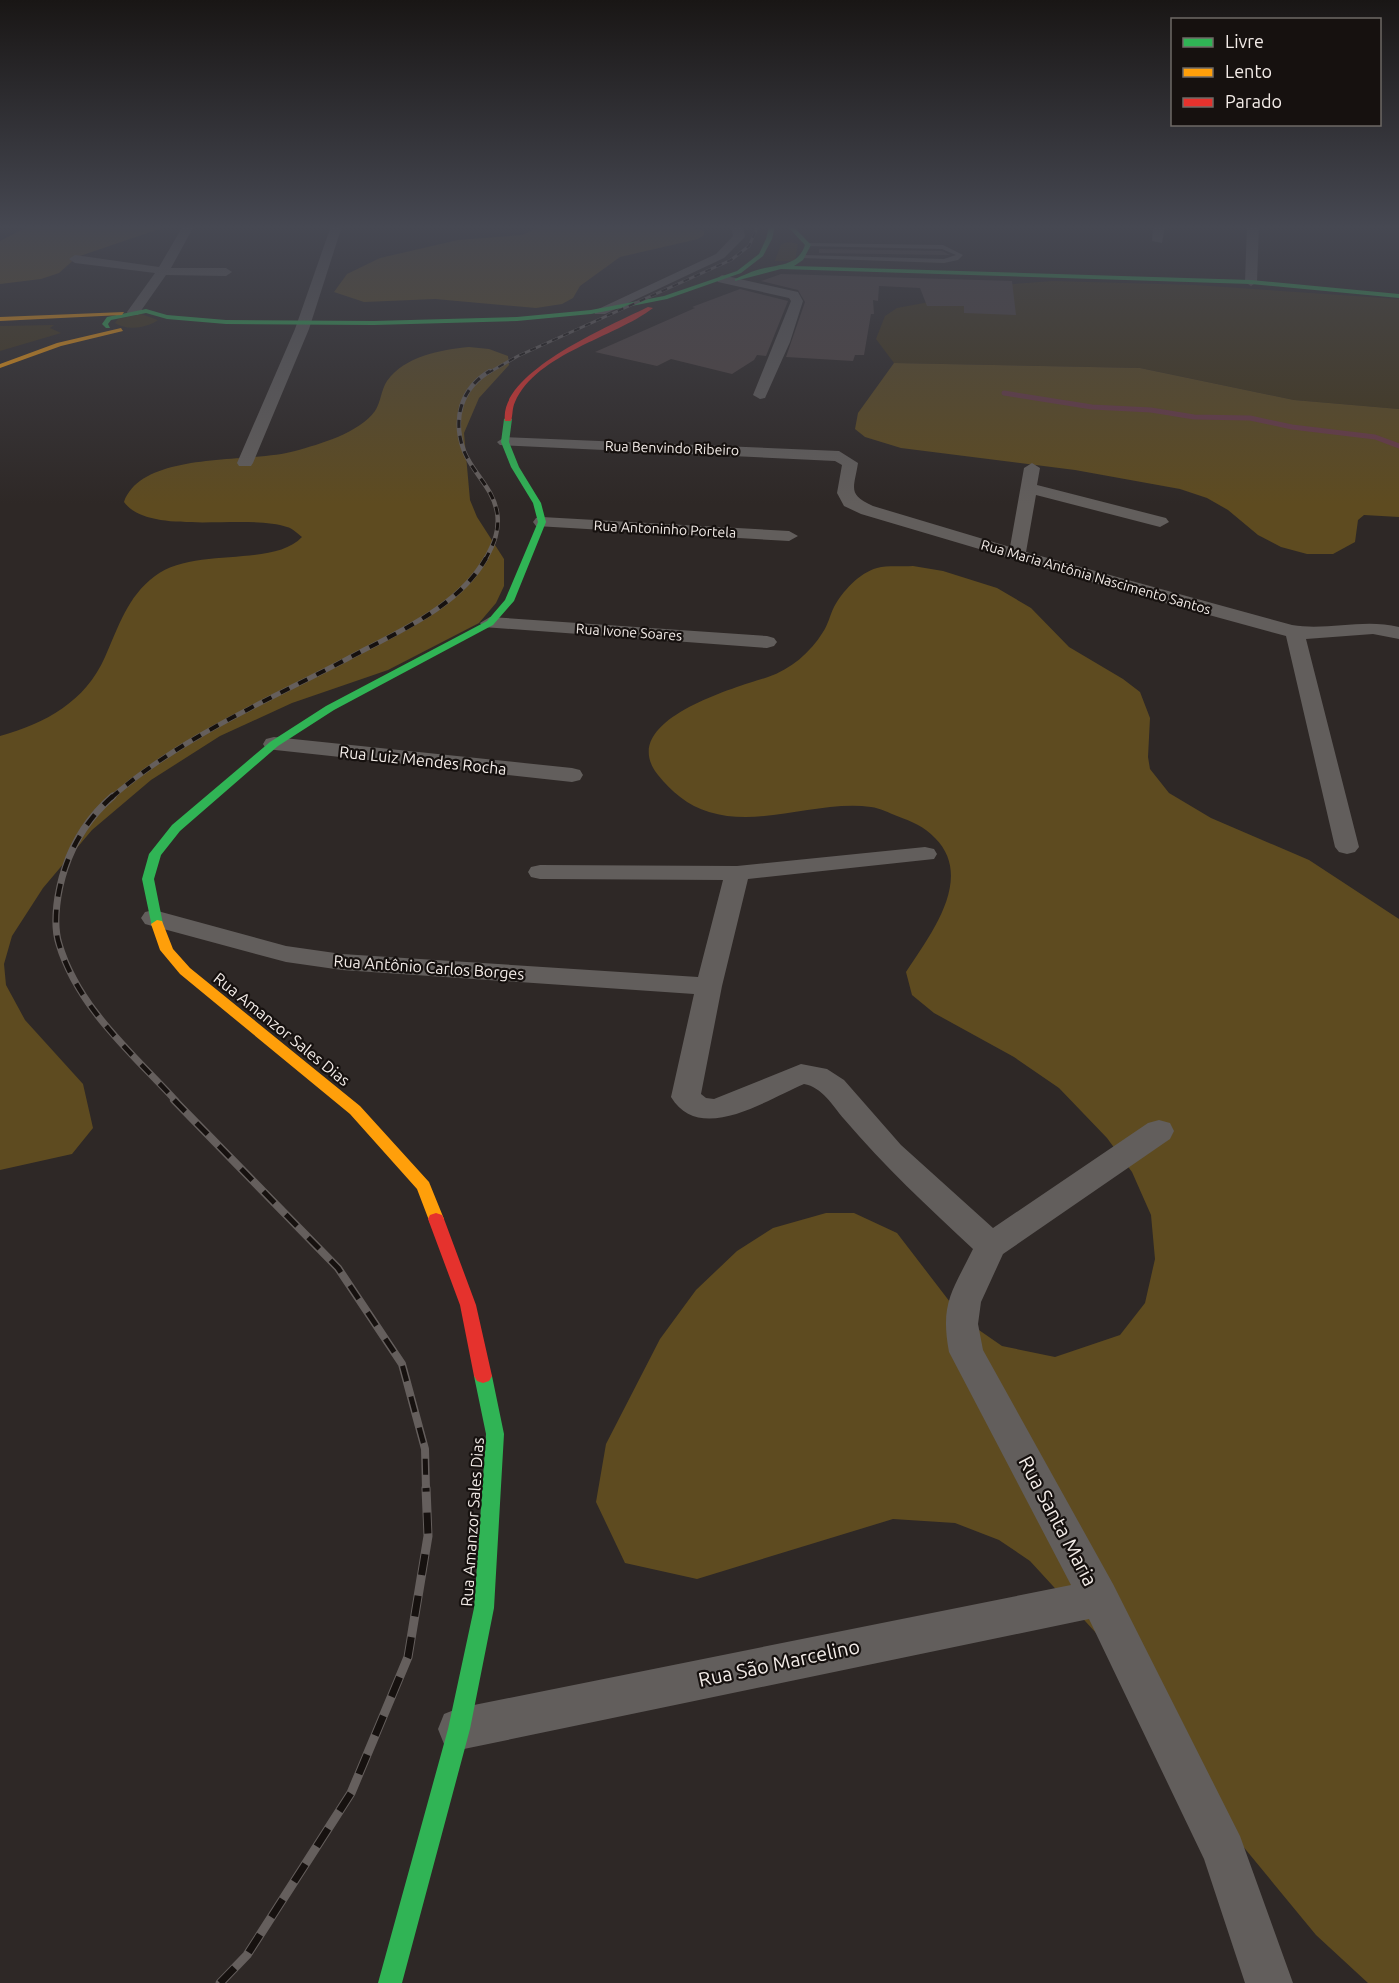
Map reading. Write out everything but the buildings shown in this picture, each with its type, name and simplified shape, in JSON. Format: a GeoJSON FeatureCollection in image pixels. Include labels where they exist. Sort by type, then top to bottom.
{"type":"FeatureCollection","features":[{"type":"Feature","properties":{"kind":"main road"},"geometry":{"type":"LineString","coordinates":[[0,319],[16,319]]}},
{"type":"Feature","properties":{"kind":"main road"},"geometry":{"type":"LineString","coordinates":[[76,319],[112,326],[145,329],[504,326],[588,319]]}},
{"type":"Feature","properties":{"kind":"main road"},"geometry":{"type":"LineString","coordinates":[[0,366],[112,326],[121,319]]}},
{"type":"Feature","properties":{"kind":"main road"},"geometry":{"type":"LineString","coordinates":[[145,329],[164,323],[166,319]]}},
{"type":"Feature","properties":{"kind":"main road"},"geometry":{"type":"LineString","coordinates":[[184,319],[302,327],[520,319]]}},
{"type":"Feature","properties":{"kind":"main road"},"geometry":{"type":"LineString","coordinates":[[542,522],[537,503],[515,467],[505,442],[511,402],[523,384],[546,363],[613,319]]}},
{"type":"Feature","properties":{"kind":"main road"},"geometry":{"type":"LineString","coordinates":[[0,360],[52,341],[112,326]]}},
{"type":"Feature","properties":{"kind":"main road","name":"Rua Amanzor Sales Dias"},"geometry":{"type":"LineString","coordinates":[[390,1983],[459,1729],[484,1608],[495,1434],[468,1305],[424,1186],[355,1110],[185,971],[167,950],[154,918],[148,879],[155,854],[176,828],[273,744],[330,708],[490,622],[509,601],[542,522]]}},
{"type":"Feature","properties":{"kind":"street"},"geometry":{"type":"LineString","coordinates":[[245,463],[305,319]]}},
{"type":"Feature","properties":{"kind":"street"},"geometry":{"type":"LineString","coordinates":[[760,395],[791,319]]}},
{"type":"Feature","properties":{"kind":"street","name":"Rua Benvindo Ribeiro"},"geometry":{"type":"LineString","coordinates":[[505,442],[839,456]]}},
{"type":"Feature","properties":{"kind":"street","name":"Rua Maria Antônia Nascimento Santos"},"geometry":{"type":"LineString","coordinates":[[839,456],[850,463],[845,493],[850,502],[867,510],[1017,555],[1295,632],[1394,626]]}},
{"type":"Feature","properties":{"kind":"street"},"geometry":{"type":"LineString","coordinates":[[1017,555],[1032,468]]}},
{"type":"Feature","properties":{"kind":"street"},"geometry":{"type":"LineString","coordinates":[[1028,488],[1160,522]]}},
{"type":"Feature","properties":{"kind":"street","name":"Rua Antoninho Portela"},"geometry":{"type":"LineString","coordinates":[[542,522],[789,536]]}},
{"type":"Feature","properties":{"kind":"street","name":"Rua Ivone Soares"},"geometry":{"type":"LineString","coordinates":[[490,622],[767,642]]}},
{"type":"Feature","properties":{"kind":"street"},"geometry":{"type":"LineString","coordinates":[[1295,632],[1347,847]]}},
{"type":"Feature","properties":{"kind":"street","name":"Rua Luiz Mendes Rocha"},"geometry":{"type":"LineString","coordinates":[[273,744],[572,775]]}},
{"type":"Feature","properties":{"kind":"street"},"geometry":{"type":"LineString","coordinates":[[540,872],[737,873],[925,854]]}},
{"type":"Feature","properties":{"kind":"street"},"geometry":{"type":"LineString","coordinates":[[737,873],[709,987],[686,1097],[698,1108],[716,1110],[801,1074],[817,1076],[834,1087],[890,1153],[992,1246]]}},
{"type":"Feature","properties":{"kind":"street","name":"Rua Antônio Carlos Borges"},"geometry":{"type":"LineString","coordinates":[[154,918],[286,954],[342,962],[709,987]]}},
{"type":"Feature","properties":{"kind":"street","name":"Rua Santa Maria"},"geometry":{"type":"LineString","coordinates":[[1159,1131],[992,1246],[964,1302],[960,1324],[966,1352],[1099,1598],[1224,1852],[1269,1983]]}},
{"type":"Feature","properties":{"kind":"street","name":"Rua São Marcelino"},"geometry":{"type":"LineString","coordinates":[[459,1729],[1099,1598]]}},
{"type":"Feature","properties":{"kind":"shaded area"},"geometry":{"type":"Polygon","coordinates":[[[118,319],[158,320],[137,328],[115,323],[118,319]]]}},
{"type":"Feature","properties":{"kind":"shaded area"},"geometry":{"type":"Polygon","coordinates":[[[884,319],[1399,319],[1399,409],[1294,400],[1140,368],[894,363],[876,339],[884,319]]]}},
{"type":"Feature","properties":{"kind":"shaded area"},"geometry":{"type":"Polygon","coordinates":[[[54,325],[50,328],[61,333],[0,351],[0,326],[54,325]]]}},
{"type":"Feature","properties":{"kind":"shaded area"},"geometry":{"type":"Polygon","coordinates":[[[469,347],[489,349],[508,356],[509,365],[479,398],[464,433],[470,500],[477,517],[504,559],[504,586],[496,603],[479,623],[388,670],[292,703],[220,736],[151,780],[92,830],[43,888],[12,936],[4,964],[6,985],[25,1020],[83,1084],[93,1128],[72,1154],[0,1170],[0,736],[48,717],[75,698],[87,686],[97,673],[137,593],[155,576],[171,567],[190,562],[272,552],[289,546],[302,537],[289,528],[270,523],[176,522],[154,519],[137,513],[124,502],[135,485],[152,474],[175,466],[276,455],[338,437],[368,419],[377,407],[387,381],[403,366],[435,352],[469,347]]]}},
{"type":"Feature","properties":{"kind":"shaded area"},"geometry":{"type":"Polygon","coordinates":[[[894,363],[1140,368],[1294,400],[1399,409],[1399,517],[1364,515],[1358,520],[1355,542],[1333,554],[1307,554],[1281,547],[1258,535],[1228,510],[1207,498],[1180,489],[1075,470],[901,448],[865,437],[855,429],[858,413],[894,363]]]}},
{"type":"Feature","properties":{"kind":"shaded area"},"geometry":{"type":"Polygon","coordinates":[[[913,566],[943,571],[997,588],[1031,608],[1069,647],[1123,679],[1140,692],[1150,718],[1148,757],[1150,769],[1169,793],[1211,818],[1309,860],[1399,919],[1399,1983],[1368,1983],[1316,1935],[1199,1793],[1097,1634],[1030,1561],[999,1540],[955,1523],[893,1519],[697,1579],[625,1563],[596,1502],[606,1444],[660,1339],[696,1290],[737,1251],[773,1228],[826,1213],[854,1213],[897,1233],[963,1319],[1002,1346],[1055,1357],[1120,1335],[1145,1303],[1155,1259],[1151,1215],[1132,1172],[1107,1138],[1059,1088],[1014,1057],[934,1013],[912,995],[906,972],[936,924],[950,888],[951,871],[946,854],[935,838],[913,822],[871,807],[831,807],[749,817],[709,812],[687,802],[674,792],[658,775],[649,756],[652,738],[665,723],[684,710],[730,689],[776,674],[799,659],[823,632],[842,595],[864,574],[881,567],[913,566]]]}},
{"type":"Feature","properties":{"kind":"waterway"},"geometry":{"type":"LineString","coordinates":[[1004,393],[1092,407],[1151,410],[1194,417],[1250,418],[1292,427],[1375,437],[1399,446]]}},
{"type":"Feature","properties":{"kind":"railway"},"geometry":{"type":"LineString","coordinates":[[488,373],[518,356],[601,319]]}},
{"type":"Feature","properties":{"kind":"railway"},"geometry":{"type":"LineString","coordinates":[[486,558],[496,537],[497,512],[491,495],[464,451],[460,439],[459,416],[466,395],[472,386],[490,371]]}},
{"type":"Feature","properties":{"kind":"railway"},"geometry":{"type":"LineString","coordinates":[[111,798],[165,757],[194,739],[424,618],[459,591],[474,576],[486,558]]}},
{"type":"Feature","properties":{"kind":"railway"},"geometry":{"type":"LineString","coordinates":[[113,796],[78,838],[69,858],[58,895],[57,935],[68,967],[79,989],[93,1009],[125,1048],[176,1101]]}},
{"type":"Feature","properties":{"kind":"railway"},"geometry":{"type":"LineString","coordinates":[[174,1100],[338,1268],[402,1364],[425,1449],[426,1489]]}},
{"type":"Feature","properties":{"kind":"railway"},"geometry":{"type":"LineString","coordinates":[[220,1983],[247,1955],[351,1793],[408,1657],[428,1536],[426,1488]]}},
{"type":"Feature","properties":{"kind":"traffic: fast"},"geometry":{"type":"LineString","coordinates":[[108,327],[105,324],[109,319]]}},
{"type":"Feature","properties":{"kind":"traffic: fast"},"geometry":{"type":"LineString","coordinates":[[185,319],[226,322],[374,323],[522,319]]}},
{"type":"Feature","properties":{"kind":"traffic: fast"},"geometry":{"type":"LineString","coordinates":[[157,924],[148,879],[155,854],[176,828],[274,744],[330,708],[490,623],[509,601],[542,522],[537,503],[515,467],[505,442],[508,419]]}},
{"type":"Feature","properties":{"kind":"traffic: fast"},"geometry":{"type":"LineString","coordinates":[[390,1983],[459,1729],[484,1608],[495,1434],[483,1376]]}},
{"type":"Feature","properties":{"kind":"traffic: slow"},"geometry":{"type":"LineString","coordinates":[[0,319],[9,319]]}},
{"type":"Feature","properties":{"kind":"traffic: slow"},"geometry":{"type":"LineString","coordinates":[[0,366],[59,344],[121,330]]}},
{"type":"Feature","properties":{"kind":"traffic: slow"},"geometry":{"type":"LineString","coordinates":[[157,924],[167,950],[185,971],[355,1110],[424,1186],[436,1219]]}},
{"type":"Feature","properties":{"kind":"traffic: jam"},"geometry":{"type":"LineString","coordinates":[[508,419],[512,401],[521,386],[536,373],[573,347],[629,319]]}},
{"type":"Feature","properties":{"kind":"traffic: jam"},"geometry":{"type":"LineString","coordinates":[[436,1219],[468,1305],[483,1376]]}}]}
